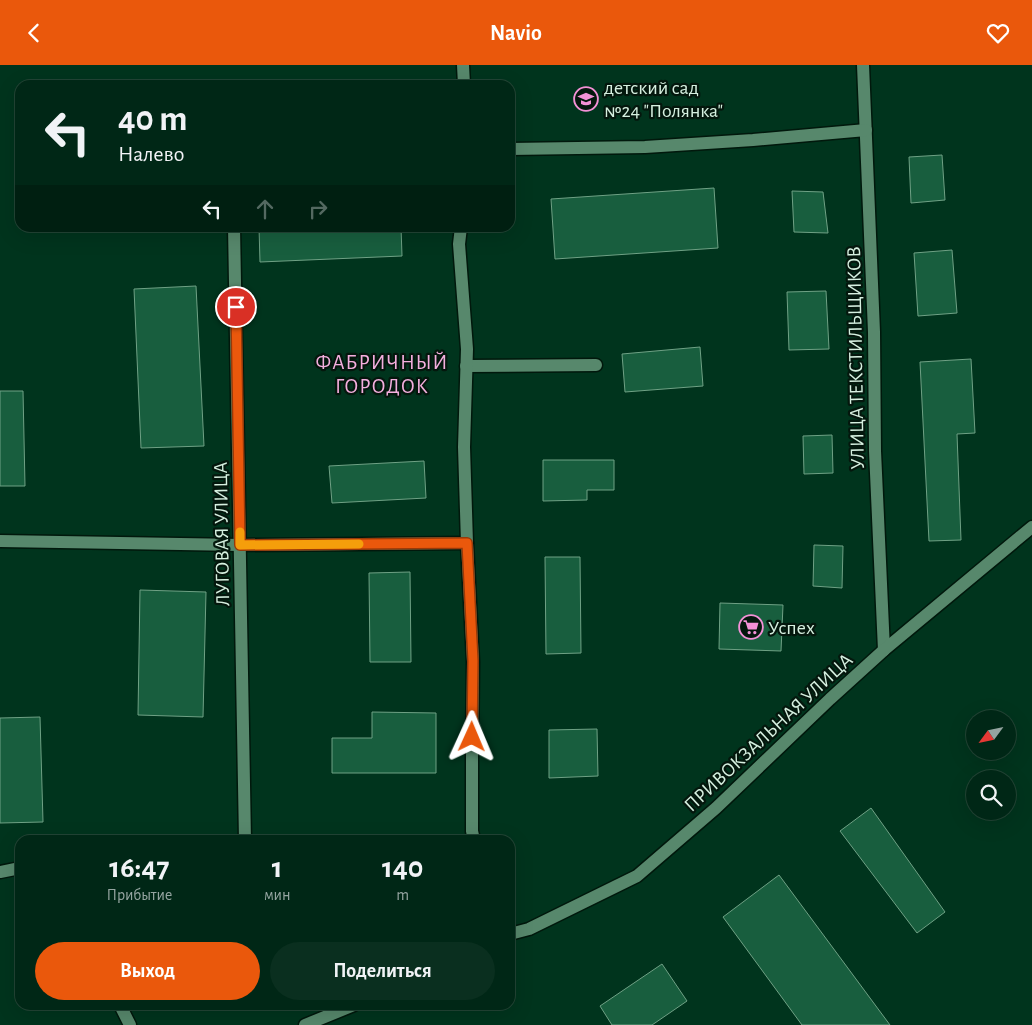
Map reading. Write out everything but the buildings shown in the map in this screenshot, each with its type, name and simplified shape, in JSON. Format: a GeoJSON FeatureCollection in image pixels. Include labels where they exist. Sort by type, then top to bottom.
{"type":"FeatureCollection","features":[{"type":"Feature","properties":{"kind":"street"},"geometry":{"type":"LineString","coordinates":[[463,65],[464,80]]}},
{"type":"Feature","properties":{"kind":"street","name":"УЛИЦА ТЕКСТИЛЬЩИКОВ"},"geometry":{"type":"LineString","coordinates":[[863,65],[874,332],[875,451],[884,650]]}},
{"type":"Feature","properties":{"kind":"street"},"geometry":{"type":"LineString","coordinates":[[515,149],[645,147],[866,130]]}},
{"type":"Feature","properties":{"kind":"street","name":"ЛУГОВАЯ УЛИЦА"},"geometry":{"type":"LineString","coordinates":[[234,232],[245,835]]}},
{"type":"Feature","properties":{"kind":"street"},"geometry":{"type":"LineString","coordinates":[[460,232],[467,349],[464,447],[473,661],[473,835]]}},
{"type":"Feature","properties":{"kind":"street"},"geometry":{"type":"LineString","coordinates":[[466,366],[596,365]]}},
{"type":"Feature","properties":{"kind":"street","name":"ПРИВОКЗАЛЬНАЯ УЛИЦА"},"geometry":{"type":"LineString","coordinates":[[515,933],[529,929],[637,876],[716,808],[884,650],[1032,527]]}},
{"type":"Feature","properties":{"kind":"street"},"geometry":{"type":"LineString","coordinates":[[0,541],[240,545],[467,543]]}},
{"type":"Feature","properties":{"kind":"street"},"geometry":{"type":"LineString","coordinates":[[0,872],[15,869]]}},
{"type":"Feature","properties":{"kind":"street"},"geometry":{"type":"LineString","coordinates":[[122,1010],[130,1025]]}},
{"type":"Feature","properties":{"kind":"street"},"geometry":{"type":"LineString","coordinates":[[305,1025],[342,1010]]}},
{"type":"Feature","properties":{"kind":"slow traffic"},"geometry":{"type":"LineString","coordinates":[[240,532],[240,545],[359,544]]}},
{"type":"Feature","properties":{"kind":"place","name":"детский сад №24 \"Полянка\""},"geometry":{"type":"Point","coordinates":[586,99]}},
{"type":"Feature","properties":{"kind":"place","name":"Успех"},"geometry":{"type":"Point","coordinates":[751,627]}},
{"type":"Feature","properties":{"kind":"district","name":"ФАБРИЧНЫЙ ГОРОДОК"},"geometry":{"type":"Point","coordinates":[382,374]}},
{"type":"Feature","properties":{"kind":"route"},"geometry":{"type":"LineString","coordinates":[[236,307],[240,545],[467,543],[473,661],[472,737]]}}]}
